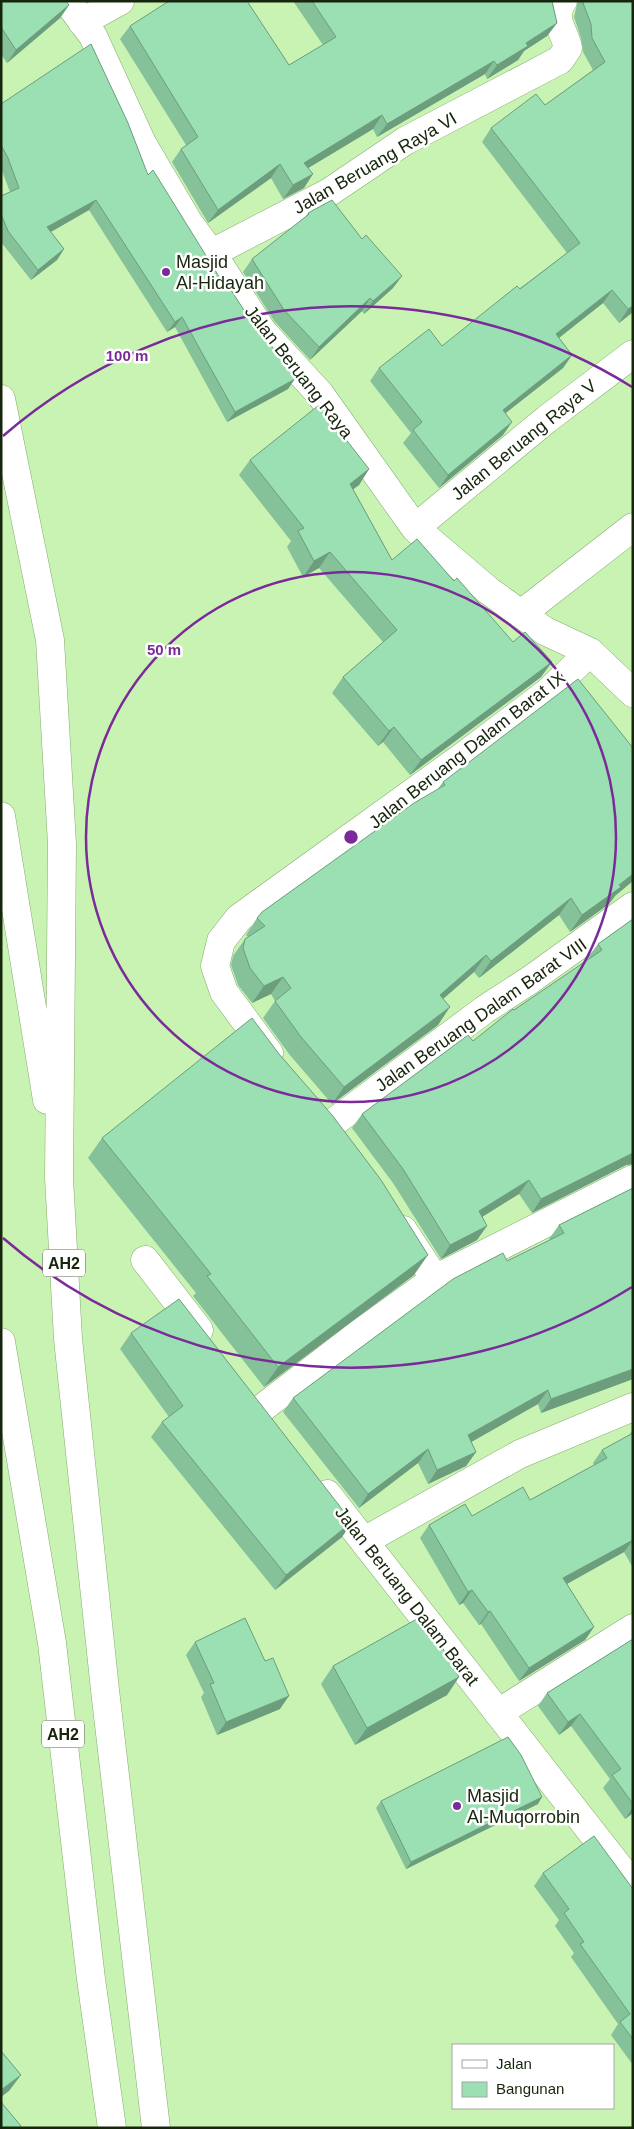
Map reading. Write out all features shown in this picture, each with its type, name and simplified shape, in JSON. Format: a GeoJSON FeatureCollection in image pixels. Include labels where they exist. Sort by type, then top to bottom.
{"type":"FeatureCollection","features":[{"type":"Feature","properties":{"kind":"main road"},"geometry":{"type":"LineString","coordinates":[[75,12],[120,1]]}},
{"type":"Feature","properties":{"kind":"main road","name":"Jalan Beruang Raya VI"},"geometry":{"type":"LineString","coordinates":[[212,253],[328,194],[405,142],[560,60],[568,48],[557,21],[557,12],[562,1]]}},
{"type":"Feature","properties":{"kind":"main road","name":"Jalan Beruang Raya"},"geometry":{"type":"LineString","coordinates":[[75,12],[93,36],[142,143],[189,223],[212,253],[263,332],[320,394],[416,528],[489,591],[521,614],[545,631],[590,652],[633,693]]}},
{"type":"Feature","properties":{"kind":"main road","name":"Jalan Beruang Raya V"},"geometry":{"type":"LineString","coordinates":[[416,528],[547,418],[633,354]]}},
{"type":"Feature","properties":{"kind":"main road","name":"AH2"},"geometry":{"type":"LineString","coordinates":[[1,399],[50,640],[62,844],[59,1178],[68,1339],[156,2128]]}},
{"type":"Feature","properties":{"kind":"main road"},"geometry":{"type":"LineString","coordinates":[[521,614],[633,527]]}},
{"type":"Feature","properties":{"kind":"main road","name":"Jalan Beruang Dalam Barat IX"},"geometry":{"type":"LineString","coordinates":[[283,1071],[224,992],[215,966],[221,941],[239,918],[547,693],[590,652]]}},
{"type":"Feature","properties":{"kind":"main road","name":"AH2"},"geometry":{"type":"LineString","coordinates":[[1,816],[59,1178]]}},
{"type":"Feature","properties":{"kind":"main road","name":"Jalan Beruang Dalam Barat VIII"},"geometry":{"type":"LineString","coordinates":[[330,1126],[484,1010],[530,980],[633,906]]}},
{"type":"Feature","properties":{"kind":"main road"},"geometry":{"type":"LineString","coordinates":[[312,1105],[347,1148]]}},
{"type":"Feature","properties":{"kind":"main road"},"geometry":{"type":"LineString","coordinates":[[243,1386],[268,1417],[360,1333],[435,1279],[633,1179]]}},
{"type":"Feature","properties":{"kind":"main road"},"geometry":{"type":"LineString","coordinates":[[391,1211],[435,1279]]}},
{"type":"Feature","properties":{"kind":"main road"},"geometry":{"type":"LineString","coordinates":[[145,1260],[212,1346]]}},
{"type":"Feature","properties":{"kind":"main road","name":"AH2"},"geometry":{"type":"LineString","coordinates":[[1,1342],[52,1643],[91,1979],[112,2128]]}},
{"type":"Feature","properties":{"kind":"main road"},"geometry":{"type":"LineString","coordinates":[[364,1541],[520,1454],[633,1407]]}},
{"type":"Feature","properties":{"kind":"main road","name":"Jalan Beruang Dalam Barat"},"geometry":{"type":"LineString","coordinates":[[310,1471],[633,1885]]}},
{"type":"Feature","properties":{"kind":"main road"},"geometry":{"type":"LineString","coordinates":[[498,1713],[633,1628]]}},
{"type":"Feature","properties":{"kind":"building"},"geometry":{"type":"Polygon","coordinates":[[[1,1],[66,1],[69,5],[16,50],[1,27],[1,1]]]}},
{"type":"Feature","properties":{"kind":"building"},"geometry":{"type":"Polygon","coordinates":[[[169,1],[247,1],[289,65],[336,37],[312,1],[552,1],[557,23],[526,43],[528,46],[497,65],[494,61],[387,124],[382,115],[304,163],[313,174],[293,185],[280,164],[218,210],[181,149],[198,137],[130,26],[169,1]]]}},
{"type":"Feature","properties":{"kind":"building"},"geometry":{"type":"Polygon","coordinates":[[[584,1],[633,1],[633,306],[628,309],[612,290],[556,334],[572,355],[503,410],[512,422],[448,475],[413,430],[422,422],[379,368],[429,329],[442,346],[517,286],[520,289],[580,243],[491,128],[536,94],[545,105],[605,62],[592,38],[591,24],[583,3],[584,1]]]}},
{"type":"Feature","properties":{"kind":"building"},"geometry":{"type":"Polygon","coordinates":[[[91,44],[128,123],[148,175],[153,170],[223,283],[225,281],[257,330],[294,371],[292,373],[295,379],[235,412],[182,317],[175,322],[96,200],[47,227],[64,249],[38,270],[8,231],[1,214],[1,196],[19,188],[1,145],[1,104],[91,44]]]}},
{"type":"Feature","properties":{"kind":"building"},"geometry":{"type":"Polygon","coordinates":[[[332,200],[362,239],[366,235],[402,276],[373,301],[370,298],[319,347],[284,310],[252,259],[308,213],[332,200]]]}},
{"type":"Feature","properties":{"kind":"building"},"geometry":{"type":"Polygon","coordinates":[[[319,405],[369,469],[350,484],[392,560],[417,539],[454,581],[457,578],[513,642],[525,632],[552,662],[421,760],[394,727],[389,731],[343,677],[397,630],[330,552],[314,561],[298,531],[304,528],[250,460],[319,405]]]}},
{"type":"Feature","properties":{"kind":"building"},"geometry":{"type":"Polygon","coordinates":[[[578,679],[633,748],[633,874],[619,885],[621,887],[582,915],[571,898],[491,961],[486,955],[440,995],[450,1007],[344,1087],[301,1037],[275,1001],[291,988],[283,977],[264,986],[250,968],[243,948],[245,939],[265,926],[257,918],[262,912],[414,803],[445,785],[443,782],[578,679]]]}},
{"type":"Feature","properties":{"kind":"building"},"geometry":{"type":"Polygon","coordinates":[[[633,919],[633,1153],[541,1199],[529,1180],[479,1211],[487,1226],[450,1245],[403,1169],[362,1114],[468,1035],[473,1041],[513,1009],[602,950],[598,944],[633,919]]]}},
{"type":"Feature","properties":{"kind":"building"},"geometry":{"type":"Polygon","coordinates":[[[252,1018],[279,1054],[332,1115],[381,1180],[428,1255],[278,1367],[207,1276],[211,1274],[102,1138],[252,1018]]]}},
{"type":"Feature","properties":{"kind":"building"},"geometry":{"type":"Polygon","coordinates":[[[633,1188],[633,1369],[551,1399],[548,1390],[468,1435],[476,1452],[437,1470],[428,1449],[368,1494],[293,1398],[453,1279],[503,1253],[507,1261],[564,1233],[559,1225],[633,1188]]]}},
{"type":"Feature","properties":{"kind":"building"},"geometry":{"type":"Polygon","coordinates":[[[179,1299],[352,1522],[286,1575],[162,1422],[183,1406],[131,1333],[179,1299]]]}},
{"type":"Feature","properties":{"kind":"building"},"geometry":{"type":"Polygon","coordinates":[[[633,1433],[633,1540],[563,1578],[594,1627],[529,1668],[490,1611],[488,1612],[472,1590],[468,1592],[429,1525],[465,1504],[472,1516],[523,1487],[530,1500],[607,1458],[602,1450],[633,1433]]]}},
{"type":"Feature","properties":{"kind":"building"},"geometry":{"type":"Polygon","coordinates":[[[424,1615],[459,1677],[367,1728],[333,1666],[424,1615]]]}},
{"type":"Feature","properties":{"kind":"building"},"geometry":{"type":"Polygon","coordinates":[[[245,1618],[265,1661],[273,1658],[289,1696],[226,1722],[210,1684],[214,1683],[195,1642],[245,1618]]]}},
{"type":"Feature","properties":{"kind":"building"},"geometry":{"type":"Polygon","coordinates":[[[633,1639],[633,1804],[612,1775],[621,1769],[580,1714],[568,1722],[547,1693],[633,1639]]]}},
{"type":"Feature","properties":{"kind":"building","name":"Masjid Al-Muqorrobin"},"geometry":{"type":"Polygon","coordinates":[[[508,1737],[521,1755],[542,1797],[411,1862],[381,1801],[508,1737]]]}},
{"type":"Feature","properties":{"kind":"building"},"geometry":{"type":"Polygon","coordinates":[[[594,1836],[633,1889],[633,2039],[620,2022],[630,2014],[580,1944],[584,1942],[564,1913],[569,1909],[543,1873],[594,1836]]]}},
{"type":"Feature","properties":{"kind":"building"},"geometry":{"type":"Polygon","coordinates":[[[1,2051],[21,2075],[1,2090],[1,2051]]]}},
{"type":"Feature","properties":{"kind":"building"},"geometry":{"type":"Polygon","coordinates":[[[1,2102],[21,2126],[18,2128],[1,2128],[1,2102]]]}},
{"type":"Feature","properties":{"kind":"place","name":"Masjid Al-Hidayah"},"geometry":{"type":"Point","coordinates":[166,272]}},
{"type":"Feature","properties":{"kind":"place","name":"Masjid Al-Muqorrobin"},"geometry":{"type":"Point","coordinates":[457,1806]}}]}
